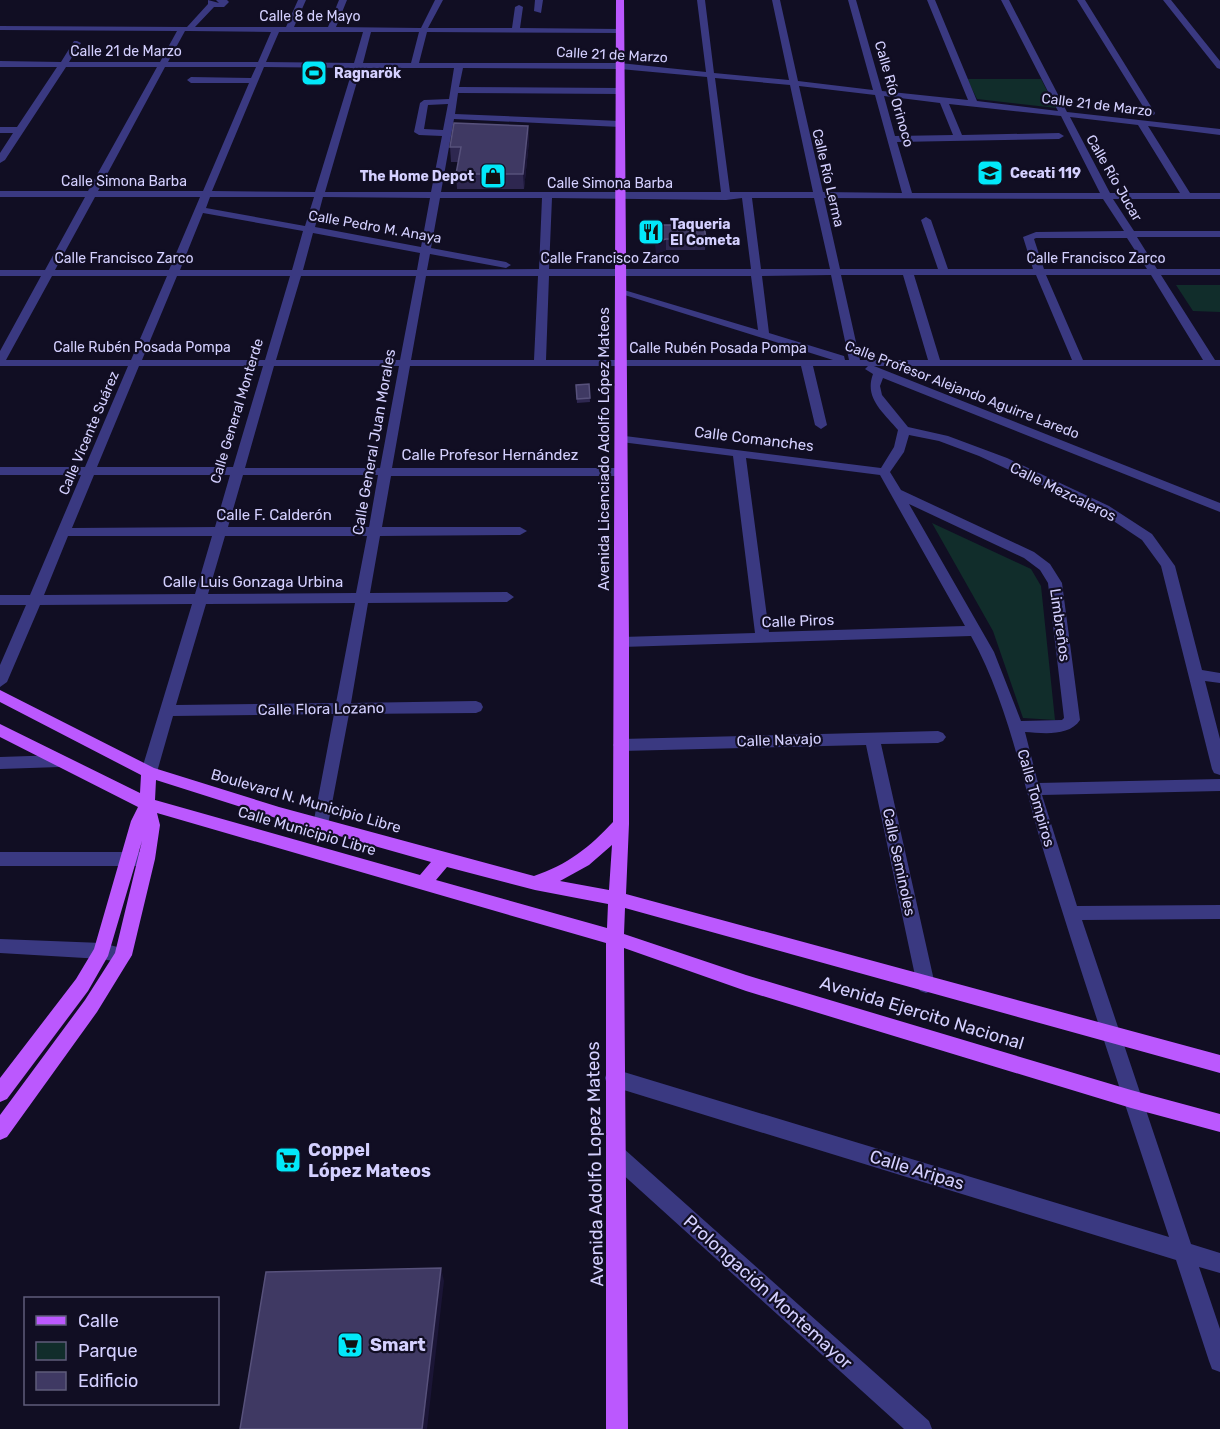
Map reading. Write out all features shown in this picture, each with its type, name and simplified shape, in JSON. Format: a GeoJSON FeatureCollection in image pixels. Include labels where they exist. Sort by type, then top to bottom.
{"type":"FeatureCollection","features":[{"type":"Feature","properties":{"kind":"main road","name":"Avenida Licenciado Adolfo López Mateos"},"geometry":{"type":"LineString","coordinates":[[617,899],[621,824],[622,642],[620,0]]}},
{"type":"Feature","properties":{"kind":"main road","name":"Boulevard N. Municipio Libre"},"geometry":{"type":"LineString","coordinates":[[0,695],[149,772],[321,825],[443,859],[535,883],[617,899]]}},
{"type":"Feature","properties":{"kind":"main road","name":"Calle Municipio Libre"},"geometry":{"type":"LineString","coordinates":[[0,730],[147,804],[615,938]]}},
{"type":"Feature","properties":{"kind":"main road","name":"Calle General Monterde"},"geometry":{"type":"LineString","coordinates":[[0,1131],[91,1006],[123,955],[147,859],[152,825],[147,804],[149,772]]}},
{"type":"Feature","properties":{"kind":"main road","name":"Calle General Monterde"},"geometry":{"type":"LineString","coordinates":[[0,1093],[82,985],[102,951],[127,859],[147,804]]}},
{"type":"Feature","properties":{"kind":"main road"},"geometry":{"type":"LineString","coordinates":[[535,883],[565,873],[584,862],[621,824]]}},
{"type":"Feature","properties":{"kind":"main road"},"geometry":{"type":"LineString","coordinates":[[424,883],[443,859]]}},
{"type":"Feature","properties":{"kind":"main road","name":"Avenida Ejercito Nacional"},"geometry":{"type":"LineString","coordinates":[[617,899],[1220,1064]]}},
{"type":"Feature","properties":{"kind":"main road","name":"Avenida Adolfo Lopez Mateos"},"geometry":{"type":"LineString","coordinates":[[617,899],[614,1078],[617,1429]]}},
{"type":"Feature","properties":{"kind":"main road","name":"Avenida Ejercito Nacional"},"geometry":{"type":"LineString","coordinates":[[615,938],[746,983],[1131,1099],[1220,1123]]}},
{"type":"Feature","properties":{"kind":"street"},"geometry":{"type":"LineString","coordinates":[[289,30],[302,0]]}},
{"type":"Feature","properties":{"kind":"street"},"geometry":{"type":"LineString","coordinates":[[331,30],[343,0]]}},
{"type":"Feature","properties":{"kind":"street"},"geometry":{"type":"LineString","coordinates":[[414,66],[423,30],[439,0]]}},
{"type":"Feature","properties":{"kind":"street"},"geometry":{"type":"LineString","coordinates":[[538,11],[539,0]]}},
{"type":"Feature","properties":{"kind":"street"},"geometry":{"type":"LineString","coordinates":[[701,0],[726,197]]}},
{"type":"Feature","properties":{"kind":"street","name":"Calle Río Lerma"},"geometry":{"type":"LineString","coordinates":[[776,0],[855,362]]}},
{"type":"Feature","properties":{"kind":"street","name":"Calle Río Orinoco"},"geometry":{"type":"LineString","coordinates":[[852,0],[908,197]]}},
{"type":"Feature","properties":{"kind":"street"},"geometry":{"type":"LineString","coordinates":[[931,0],[974,105]]}},
{"type":"Feature","properties":{"kind":"street","name":"Calle Río Jucar"},"geometry":{"type":"LineString","coordinates":[[1005,0],[1107,196],[1155,273],[1216,363]]}},
{"type":"Feature","properties":{"kind":"street"},"geometry":{"type":"LineString","coordinates":[[1081,0],[1151,114]]}},
{"type":"Feature","properties":{"kind":"street"},"geometry":{"type":"LineString","coordinates":[[1167,0],[1220,66]]}},
{"type":"Feature","properties":{"kind":"street"},"geometry":{"type":"LineString","coordinates":[[0,362],[163,64],[186,29],[217,2]]}},
{"type":"Feature","properties":{"kind":"street"},"geometry":{"type":"LineString","coordinates":[[516,31],[519,7]]}},
{"type":"Feature","properties":{"kind":"street","name":"Calle 8 de Mayo"},"geometry":{"type":"LineString","coordinates":[[0,28],[620,31]]}},
{"type":"Feature","properties":{"kind":"street","name":"Calle Vicente Suárez"},"geometry":{"type":"LineString","coordinates":[[0,682],[276,30]]}},
{"type":"Feature","properties":{"kind":"street","name":"Calle General Monterde"},"geometry":{"type":"LineString","coordinates":[[149,772],[368,30]]}},
{"type":"Feature","properties":{"kind":"street"},"geometry":{"type":"LineString","coordinates":[[0,160],[77,44]]}},
{"type":"Feature","properties":{"kind":"street","name":"Calle 21 de Marzo"},"geometry":{"type":"LineString","coordinates":[[0,63],[620,66],[793,83],[1220,132]]}},
{"type":"Feature","properties":{"kind":"street","name":"Calle General Juan Morales"},"geometry":{"type":"LineString","coordinates":[[321,825],[459,66]]}},
{"type":"Feature","properties":{"kind":"street"},"geometry":{"type":"LineString","coordinates":[[191,80],[255,81]]}},
{"type":"Feature","properties":{"kind":"street"},"geometry":{"type":"LineString","coordinates":[[446,133],[419,131],[424,103],[454,96],[620,91]]}},
{"type":"Feature","properties":{"kind":"street"},"geometry":{"type":"LineString","coordinates":[[944,101],[959,138]]}},
{"type":"Feature","properties":{"kind":"street"},"geometry":{"type":"LineString","coordinates":[[450,116],[620,124]]}},
{"type":"Feature","properties":{"kind":"street"},"geometry":{"type":"LineString","coordinates":[[1142,124],[1187,196]]}},
{"type":"Feature","properties":{"kind":"street"},"geometry":{"type":"LineString","coordinates":[[0,130],[20,130]]}},
{"type":"Feature","properties":{"kind":"street"},"geometry":{"type":"LineString","coordinates":[[891,138],[1059,136]]}},
{"type":"Feature","properties":{"kind":"street","name":"Calle Simona Barba"},"geometry":{"type":"LineString","coordinates":[[0,194],[726,197],[1220,196]]}},
{"type":"Feature","properties":{"kind":"street"},"geometry":{"type":"LineString","coordinates":[[540,363],[547,196]]}},
{"type":"Feature","properties":{"kind":"street"},"geometry":{"type":"LineString","coordinates":[[747,197],[764,336]]}},
{"type":"Feature","properties":{"kind":"street","name":"Calle Pedro M. Anaya"},"geometry":{"type":"LineString","coordinates":[[201,210],[544,273]]}},
{"type":"Feature","properties":{"kind":"street"},"geometry":{"type":"LineString","coordinates":[[926,219],[944,272]]}},
{"type":"Feature","properties":{"kind":"street"},"geometry":{"type":"LineString","coordinates":[[1079,363],[1040,273],[1029,236],[1220,234]]}},
{"type":"Feature","properties":{"kind":"street","name":"Calle Francisco Zarco"},"geometry":{"type":"LineString","coordinates":[[0,273],[1220,272]]}},
{"type":"Feature","properties":{"kind":"street"},"geometry":{"type":"LineString","coordinates":[[908,273],[935,363]]}},
{"type":"Feature","properties":{"kind":"street","name":"Calle Profesor Alejando Aguirre Laredo"},"geometry":{"type":"LineString","coordinates":[[620,292],[855,362],[1220,508]]}},
{"type":"Feature","properties":{"kind":"street","name":"Calle Rubén Posada Pompa"},"geometry":{"type":"LineString","coordinates":[[0,362],[1216,363]]}},
{"type":"Feature","properties":{"kind":"street"},"geometry":{"type":"LineString","coordinates":[[806,363],[821,424]]}},
{"type":"Feature","properties":{"kind":"street"},"geometry":{"type":"LineString","coordinates":[[879,372],[874,386],[876,395],[904,430],[903,442],[897,455],[884,472]]}},
{"type":"Feature","properties":{"kind":"street","name":"Calle Mezcaleros"},"geometry":{"type":"LineString","coordinates":[[904,430],[939,437],[1028,474],[1105,509],[1146,536],[1168,566],[1220,769]]}},
{"type":"Feature","properties":{"kind":"street","name":"Calle Comanches"},"geometry":{"type":"LineString","coordinates":[[621,438],[884,472]]}},
{"type":"Feature","properties":{"kind":"street"},"geometry":{"type":"LineString","coordinates":[[739,454],[763,639]]}},
{"type":"Feature","properties":{"kind":"street","name":"Calle Profesor Hernández"},"geometry":{"type":"LineString","coordinates":[[0,471],[621,472]]}},
{"type":"Feature","properties":{"kind":"street","name":"Calle Tompiros"},"geometry":{"type":"LineString","coordinates":[[884,472],[987,652],[1016,726],[1032,789],[1071,913],[1220,1361]]}},
{"type":"Feature","properties":{"kind":"street","name":"Limbreños"},"geometry":{"type":"LineString","coordinates":[[896,493],[1029,555],[1045,567],[1054,583],[1072,720],[1067,725],[1058,727],[1016,726]]}},
{"type":"Feature","properties":{"kind":"street","name":"Calle F. Calderón"},"geometry":{"type":"LineString","coordinates":[[63,532],[520,531]]}},
{"type":"Feature","properties":{"kind":"street","name":"Calle Luis Gonzaga Urbina"},"geometry":{"type":"LineString","coordinates":[[0,600],[507,597]]}},
{"type":"Feature","properties":{"kind":"street","name":"Calle Piros"},"geometry":{"type":"LineString","coordinates":[[622,642],[976,631]]}},
{"type":"Feature","properties":{"kind":"street"},"geometry":{"type":"LineString","coordinates":[[1196,675],[1220,678]]}},
{"type":"Feature","properties":{"kind":"street","name":"Calle Flora Lozano"},"geometry":{"type":"LineString","coordinates":[[166,711],[476,707]]}},
{"type":"Feature","properties":{"kind":"street","name":"Calle Navajo"},"geometry":{"type":"LineString","coordinates":[[621,745],[938,737]]}},
{"type":"Feature","properties":{"kind":"street","name":"Calle Seminoles"},"geometry":{"type":"LineString","coordinates":[[872,738],[926,985]]}},
{"type":"Feature","properties":{"kind":"street"},"geometry":{"type":"LineString","coordinates":[[0,763],[60,761]]}},
{"type":"Feature","properties":{"kind":"street"},"geometry":{"type":"LineString","coordinates":[[1032,789],[1220,785]]}},
{"type":"Feature","properties":{"kind":"street"},"geometry":{"type":"LineString","coordinates":[[0,859],[147,859]]}},
{"type":"Feature","properties":{"kind":"street"},"geometry":{"type":"LineString","coordinates":[[1071,913],[1220,912]]}},
{"type":"Feature","properties":{"kind":"street"},"geometry":{"type":"LineString","coordinates":[[1189,913],[1220,921]]}},
{"type":"Feature","properties":{"kind":"street"},"geometry":{"type":"LineString","coordinates":[[0,946],[102,951],[123,955]]}},
{"type":"Feature","properties":{"kind":"street","name":"Calle Aripas"},"geometry":{"type":"LineString","coordinates":[[614,1078],[1220,1263]]}},
{"type":"Feature","properties":{"kind":"street","name":"Prolongación Montemayor"},"geometry":{"type":"LineString","coordinates":[[616,1155],[921,1429]]}},
{"type":"Feature","properties":{"kind":"green space"},"geometry":{"type":"Polygon","coordinates":[[[967,79],[1041,79],[1056,108],[977,99],[967,79]]]}},
{"type":"Feature","properties":{"kind":"green space"},"geometry":{"type":"Polygon","coordinates":[[[1176,285],[1220,285],[1220,312],[1193,311],[1176,285]]]}},
{"type":"Feature","properties":{"kind":"green space"},"geometry":{"type":"Polygon","coordinates":[[[932,523],[1031,569],[1041,586],[1055,720],[1023,718],[993,631],[932,523]]]}},
{"type":"Feature","properties":{"kind":"building","name":"The Home Depot"},"geometry":{"type":"Polygon","coordinates":[[[454,123],[528,126],[523,174],[456,174],[461,147],[450,147],[454,123]]]}},
{"type":"Feature","properties":{"kind":"building"},"geometry":{"type":"Polygon","coordinates":[[[655,225],[704,225],[706,239],[666,239],[656,242],[655,225]]]}},
{"type":"Feature","properties":{"kind":"building"},"geometry":{"type":"Polygon","coordinates":[[[589,384],[590,398],[577,399],[576,385],[589,384]]]}},
{"type":"Feature","properties":{"kind":"building","name":"Smart"},"geometry":{"type":"Polygon","coordinates":[[[441,1268],[422,1429],[240,1429],[266,1272],[441,1268]]]}},
{"type":"Feature","properties":{"kind":"place","name":"Ragnarök"},"geometry":{"type":"Point","coordinates":[314,73]}},
{"type":"Feature","properties":{"kind":"place","name":"Cecati 119"},"geometry":{"type":"Point","coordinates":[990,173]}},
{"type":"Feature","properties":{"kind":"place","name":"The Home Depot"},"geometry":{"type":"Point","coordinates":[493,176]}},
{"type":"Feature","properties":{"kind":"place","name":"Taqueria El Cometa"},"geometry":{"type":"Point","coordinates":[651,232]}},
{"type":"Feature","properties":{"kind":"place","name":"Coppel López Mateos"},"geometry":{"type":"Point","coordinates":[288,1160]}},
{"type":"Feature","properties":{"kind":"place","name":"Smart"},"geometry":{"type":"Point","coordinates":[350,1345]}}]}
